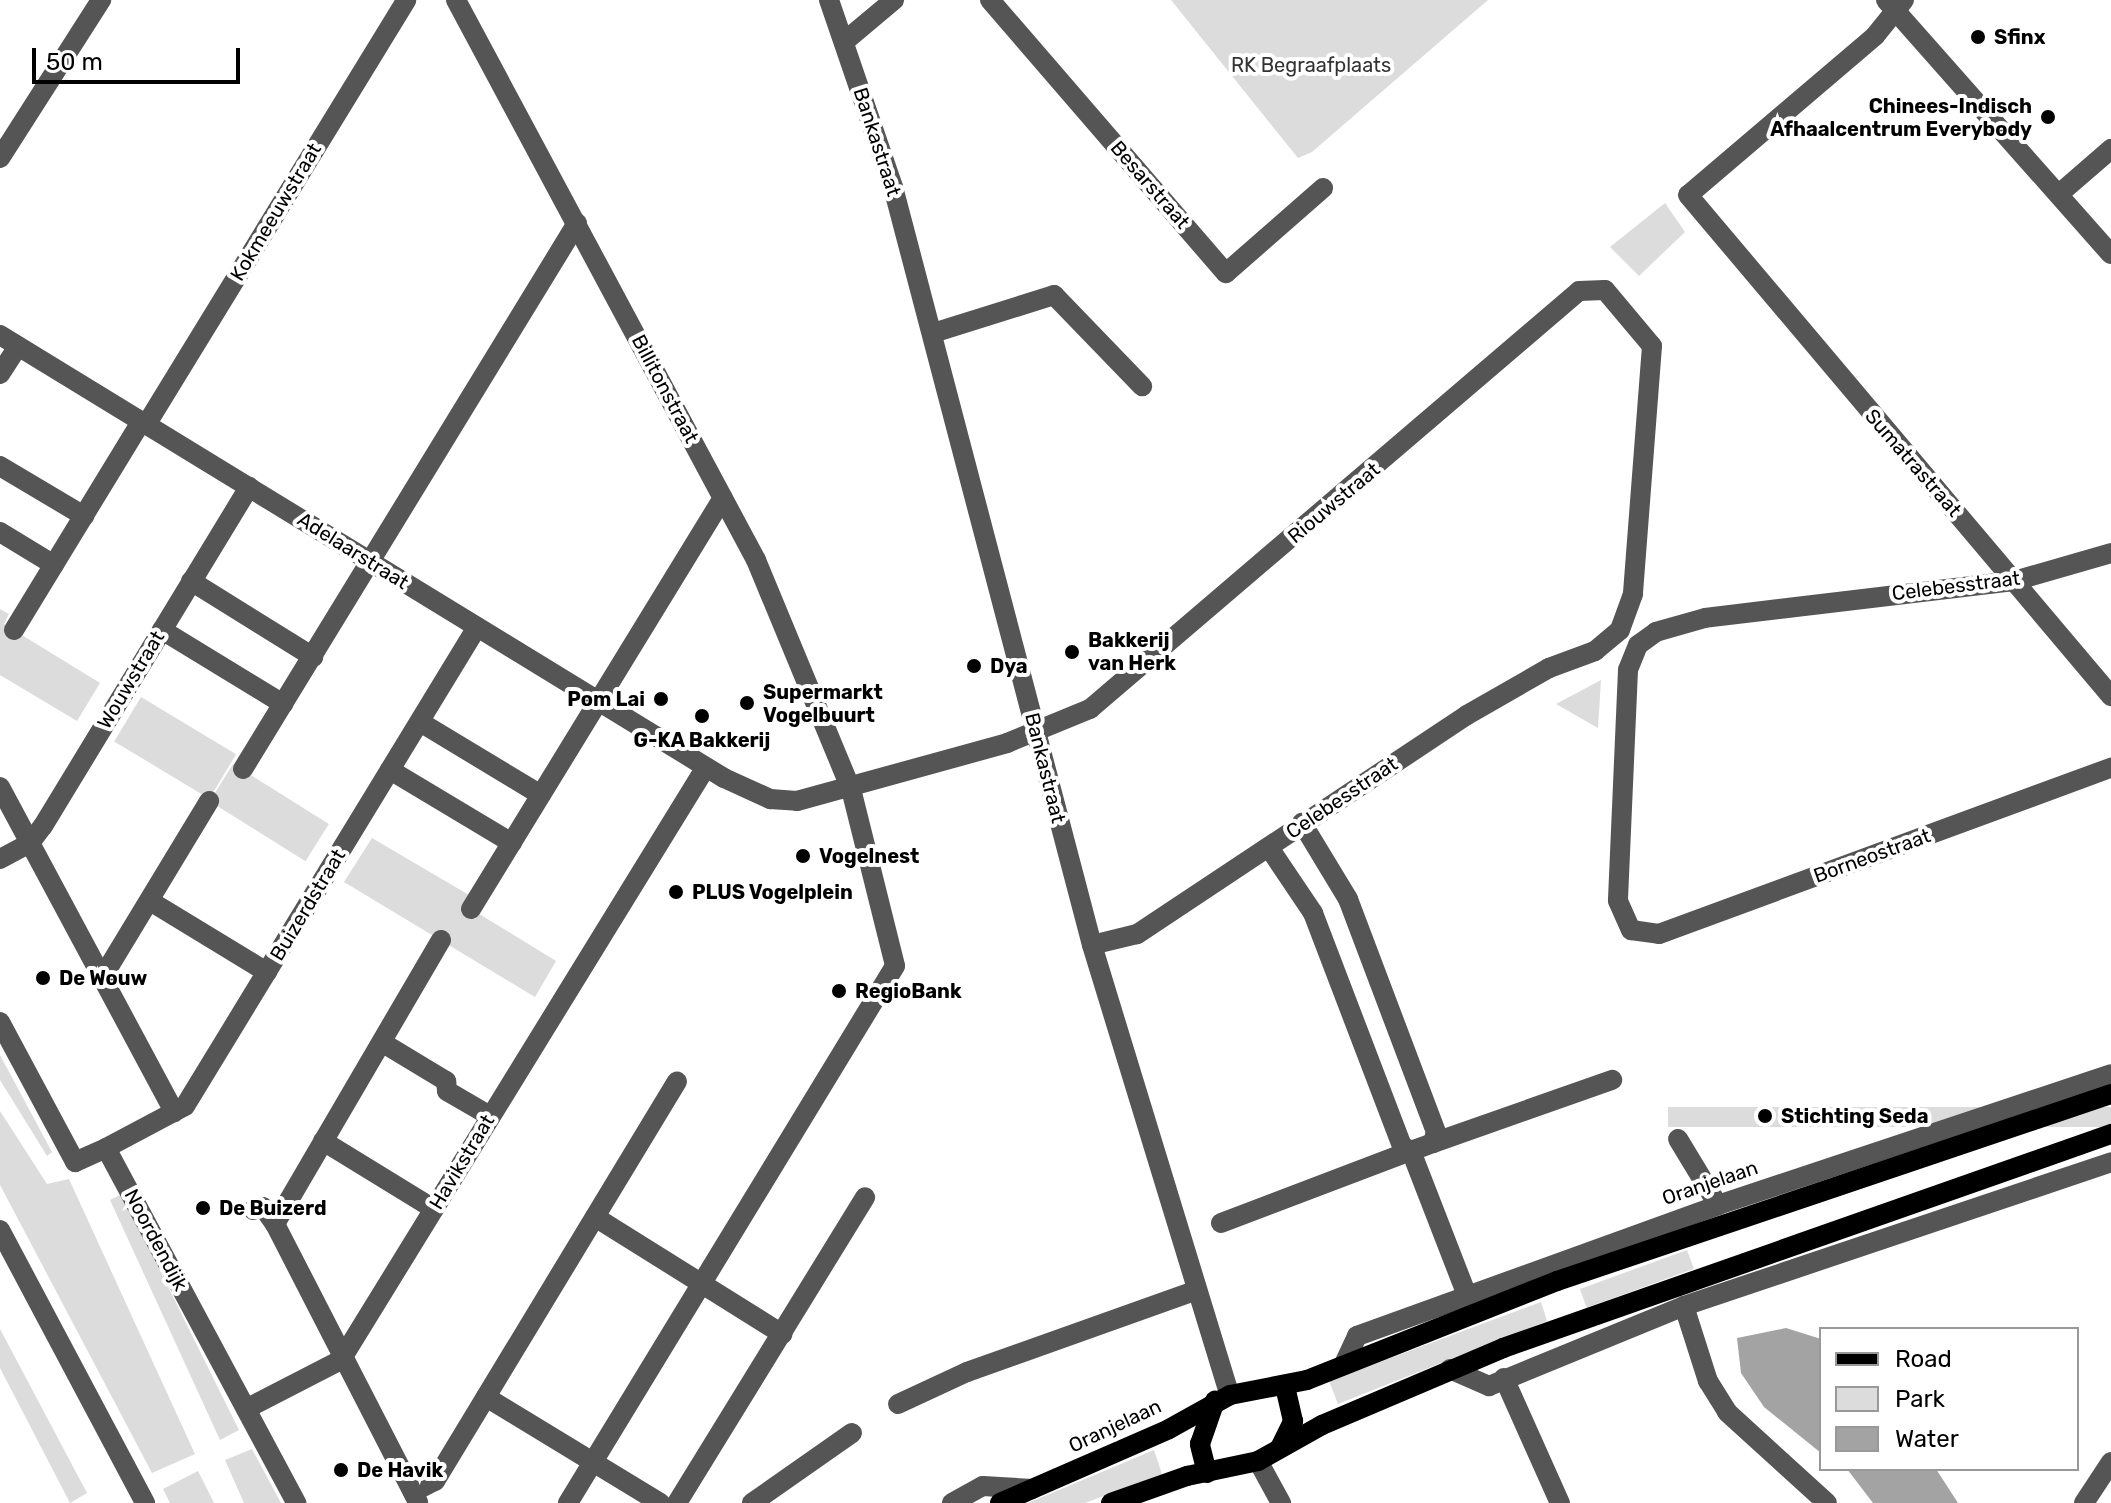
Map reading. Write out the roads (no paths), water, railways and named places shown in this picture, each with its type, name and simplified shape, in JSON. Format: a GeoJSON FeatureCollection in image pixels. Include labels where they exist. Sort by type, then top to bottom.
{"type":"FeatureCollection","features":[{"type":"Feature","properties":{"kind":"main road","name":"Oranjelaan"},"geometry":{"type":"LineString","coordinates":[[1000,1503],[1169,1429],[1223,1398],[1285,1386],[1557,1281],[2111,1094]]}},
{"type":"Feature","properties":{"kind":"main road"},"geometry":{"type":"LineString","coordinates":[[1111,1503],[1207,1473],[1258,1461],[1450,1369],[2111,1134]]}},
{"type":"Feature","properties":{"kind":"main road"},"geometry":{"type":"LineString","coordinates":[[1280,1448],[1293,1421],[1285,1386]]}},
{"type":"Feature","properties":{"kind":"main road"},"geometry":{"type":"LineString","coordinates":[[1207,1473],[1200,1444],[1223,1398]]}},
{"type":"Feature","properties":{"kind":"street"},"geometry":{"type":"LineString","coordinates":[[0,158],[101,0]]}},
{"type":"Feature","properties":{"kind":"street","name":"Kokmeeuwstraat"},"geometry":{"type":"LineString","coordinates":[[14,630],[406,0]]}},
{"type":"Feature","properties":{"kind":"street","name":"Billitonstraat"},"geometry":{"type":"LineString","coordinates":[[456,0],[756,560],[851,789],[895,966],[568,1503]]}},
{"type":"Feature","properties":{"kind":"street","name":"Bankastraat"},"geometry":{"type":"LineString","coordinates":[[829,0],[845,41],[933,333],[1023,669],[1034,734],[1092,945],[1197,1290],[1223,1398]]}},
{"type":"Feature","properties":{"kind":"street"},"geometry":{"type":"LineString","coordinates":[[845,41],[894,0]]}},
{"type":"Feature","properties":{"kind":"street","name":"Besarstraat"},"geometry":{"type":"LineString","coordinates":[[990,0],[1226,273],[1323,188]]}},
{"type":"Feature","properties":{"kind":"street"},"geometry":{"type":"LineString","coordinates":[[1896,4],[2111,254]]}},
{"type":"Feature","properties":{"kind":"street","name":"Sumatrastraat"},"geometry":{"type":"LineString","coordinates":[[1896,4],[1875,36],[1688,195],[1715,232],[2111,696]]}},
{"type":"Feature","properties":{"kind":"street"},"geometry":{"type":"LineString","coordinates":[[2059,194],[2111,149]]}},
{"type":"Feature","properties":{"kind":"street"},"geometry":{"type":"LineString","coordinates":[[243,769],[577,223]]}},
{"type":"Feature","properties":{"kind":"street","name":"Riouwstraat"},"geometry":{"type":"LineString","coordinates":[[851,789],[1034,734],[1090,709],[1579,291],[1605,290],[1626,311]]}},
{"type":"Feature","properties":{"kind":"street"},"geometry":{"type":"LineString","coordinates":[[933,333],[1054,295],[1142,386]]}},
{"type":"Feature","properties":{"kind":"street","name":"Celebesstraat"},"geometry":{"type":"LineString","coordinates":[[1092,945],[1137,934],[1270,849],[1302,823],[1467,715],[1549,668],[1595,651],[1620,630],[1633,594],[1652,346],[1626,311]]}},
{"type":"Feature","properties":{"kind":"street"},"geometry":{"type":"LineString","coordinates":[[0,374],[9,340]]}},
{"type":"Feature","properties":{"kind":"street","name":"Adelaarstraat"},"geometry":{"type":"LineString","coordinates":[[9,340],[748,792],[784,801],[851,789]]}},
{"type":"Feature","properties":{"kind":"street"},"geometry":{"type":"LineString","coordinates":[[0,466],[84,516]]}},
{"type":"Feature","properties":{"kind":"street","name":"Wouwstraat"},"geometry":{"type":"LineString","coordinates":[[30,843],[249,487]]}},
{"type":"Feature","properties":{"kind":"street"},"geometry":{"type":"LineString","coordinates":[[471,909],[723,498]]}},
{"type":"Feature","properties":{"kind":"street"},"geometry":{"type":"LineString","coordinates":[[0,532],[54,565]]}},
{"type":"Feature","properties":{"kind":"street","name":"Celebesstraat"},"geometry":{"type":"LineString","coordinates":[[1631,930],[1618,901],[1628,670],[1638,645],[1656,632],[1705,618],[2014,581],[2111,553]]}},
{"type":"Feature","properties":{"kind":"street"},"geometry":{"type":"LineString","coordinates":[[191,581],[313,657]]}},
{"type":"Feature","properties":{"kind":"street","name":"Buizerdstraat"},"geometry":{"type":"LineString","coordinates":[[106,1148],[185,1106],[477,627]]}},
{"type":"Feature","properties":{"kind":"street"},"geometry":{"type":"LineString","coordinates":[[162,630],[283,704]]}},
{"type":"Feature","properties":{"kind":"street"},"geometry":{"type":"LineString","coordinates":[[420,722],[541,795]]}},
{"type":"Feature","properties":{"kind":"street","name":"Havikstraat"},"geometry":{"type":"LineString","coordinates":[[341,1360],[706,767]]}},
{"type":"Feature","properties":{"kind":"street","name":"Borneostraat"},"geometry":{"type":"LineString","coordinates":[[1631,930],[1659,934],[2111,768]]}},
{"type":"Feature","properties":{"kind":"street"},"geometry":{"type":"LineString","coordinates":[[390,770],[512,843]]}},
{"type":"Feature","properties":{"kind":"street"},"geometry":{"type":"LineString","coordinates":[[0,787],[174,1112]]}},
{"type":"Feature","properties":{"kind":"street"},"geometry":{"type":"LineString","coordinates":[[102,978],[209,801]]}},
{"type":"Feature","properties":{"kind":"street"},"geometry":{"type":"LineString","coordinates":[[1302,823],[1348,899],[1436,1132],[1433,1143]]}},
{"type":"Feature","properties":{"kind":"street"},"geometry":{"type":"LineString","coordinates":[[0,859],[30,843]]}},
{"type":"Feature","properties":{"kind":"street"},"geometry":{"type":"LineString","coordinates":[[1270,849],[1313,913],[1402,1146],[1411,1151],[1468,1298]]}},
{"type":"Feature","properties":{"kind":"street"},"geometry":{"type":"LineString","coordinates":[[150,901],[267,972]]}},
{"type":"Feature","properties":{"kind":"street"},"geometry":{"type":"LineString","coordinates":[[275,1224],[441,940]]}},
{"type":"Feature","properties":{"kind":"street"},"geometry":{"type":"LineString","coordinates":[[0,1022],[75,1162],[106,1148]]}},
{"type":"Feature","properties":{"kind":"street"},"geometry":{"type":"LineString","coordinates":[[383,1043],[446,1081],[447,1091],[490,1116]]}},
{"type":"Feature","properties":{"kind":"street","name":"Oranjelaan"},"geometry":{"type":"LineString","coordinates":[[1344,1364],[1357,1336],[1718,1205],[2111,1074]]}},
{"type":"Feature","properties":{"kind":"street"},"geometry":{"type":"LineString","coordinates":[[1221,1223],[1612,1080]]}},
{"type":"Feature","properties":{"kind":"street"},"geometry":{"type":"LineString","coordinates":[[253,1210],[263,1207],[275,1224],[341,1360],[416,1498],[435,1481],[677,1082]]}},
{"type":"Feature","properties":{"kind":"street"},"geometry":{"type":"LineString","coordinates":[[1678,1139],[1718,1205]]}},
{"type":"Feature","properties":{"kind":"street"},"geometry":{"type":"LineString","coordinates":[[323,1141],[434,1209]]}},
{"type":"Feature","properties":{"kind":"street","name":"Noordendijk"},"geometry":{"type":"LineString","coordinates":[[106,1148],[296,1503]]}},
{"type":"Feature","properties":{"kind":"street"},"geometry":{"type":"LineString","coordinates":[[1450,1369],[1489,1386],[1684,1306],[2111,1162]]}},
{"type":"Feature","properties":{"kind":"street"},"geometry":{"type":"LineString","coordinates":[[677,1503],[865,1197]]}},
{"type":"Feature","properties":{"kind":"street"},"geometry":{"type":"LineString","coordinates":[[595,1217],[782,1334]]}},
{"type":"Feature","properties":{"kind":"street"},"geometry":{"type":"LineString","coordinates":[[0,1230],[145,1503]]}},
{"type":"Feature","properties":{"kind":"street"},"geometry":{"type":"LineString","coordinates":[[898,1404],[967,1372],[1197,1290]]}},
{"type":"Feature","properties":{"kind":"street"},"geometry":{"type":"LineString","coordinates":[[1684,1306],[1708,1381],[1727,1412],[1827,1503]]}},
{"type":"Feature","properties":{"kind":"street"},"geometry":{"type":"LineString","coordinates":[[246,1409],[341,1360]]}},
{"type":"Feature","properties":{"kind":"street"},"geometry":{"type":"LineString","coordinates":[[1504,1378],[1560,1503]]}},
{"type":"Feature","properties":{"kind":"street"},"geometry":{"type":"LineString","coordinates":[[486,1397],[660,1503]]}},
{"type":"Feature","properties":{"kind":"street"},"geometry":{"type":"LineString","coordinates":[[752,1503],[852,1433]]}},
{"type":"Feature","properties":{"kind":"street"},"geometry":{"type":"LineString","coordinates":[[1258,1461],[1281,1503]]}},
{"type":"Feature","properties":{"kind":"street"},"geometry":{"type":"LineString","coordinates":[[2084,1503],[2111,1462]]}},
{"type":"Feature","properties":{"kind":"street","name":"Oranjelaan"},"geometry":{"type":"LineString","coordinates":[[952,1503],[983,1486],[1032,1489]]}},
{"type":"Feature","properties":{"kind":"water"},"geometry":{"type":"Polygon","coordinates":[[[1786,1328],[1819,1338],[1819,1451],[1764,1407],[1741,1373],[1737,1338],[1786,1328]]]}},
{"type":"Feature","properties":{"kind":"water"},"geometry":{"type":"Polygon","coordinates":[[[1849,1471],[1937,1471],[1958,1503],[1873,1503],[1849,1471]]]}},
{"type":"Feature","properties":{"kind":"place","name":"Sfinx"},"geometry":{"type":"Point","coordinates":[1978,37]}},
{"type":"Feature","properties":{"kind":"place","name":"Chinees-Indisch Afhaalcentrum Everybody"},"geometry":{"type":"Point","coordinates":[2048,117]}},
{"type":"Feature","properties":{"kind":"place","name":"Bakkerij van Herk"},"geometry":{"type":"Point","coordinates":[1072,652]}},
{"type":"Feature","properties":{"kind":"place","name":"Dya"},"geometry":{"type":"Point","coordinates":[974,666]}},
{"type":"Feature","properties":{"kind":"place","name":"Pom Lai"},"geometry":{"type":"Point","coordinates":[661,699]}},
{"type":"Feature","properties":{"kind":"place","name":"Supermarkt Vogelbuurt"},"geometry":{"type":"Point","coordinates":[747,703]}},
{"type":"Feature","properties":{"kind":"place","name":"G-KA Bakkerij"},"geometry":{"type":"Point","coordinates":[702,716]}},
{"type":"Feature","properties":{"kind":"place","name":"Vogelnest"},"geometry":{"type":"Point","coordinates":[803,856]}},
{"type":"Feature","properties":{"kind":"place","name":"PLUS Vogelplein"},"geometry":{"type":"Point","coordinates":[676,892]}},
{"type":"Feature","properties":{"kind":"place","name":"De Wouw"},"geometry":{"type":"Point","coordinates":[43,978]}},
{"type":"Feature","properties":{"kind":"place","name":"RegioBank"},"geometry":{"type":"Point","coordinates":[839,991]}},
{"type":"Feature","properties":{"kind":"place","name":"Stichting Seda"},"geometry":{"type":"Point","coordinates":[1765,1116]}},
{"type":"Feature","properties":{"kind":"place","name":"De Buizerd"},"geometry":{"type":"Point","coordinates":[203,1208]}},
{"type":"Feature","properties":{"kind":"place","name":"De Havik"},"geometry":{"type":"Point","coordinates":[341,1470]}},
{"type":"Feature","properties":{"kind":"park label","name":"RK Begraafplaats"},"geometry":{"type":"Point","coordinates":[1311,65]}}]}
